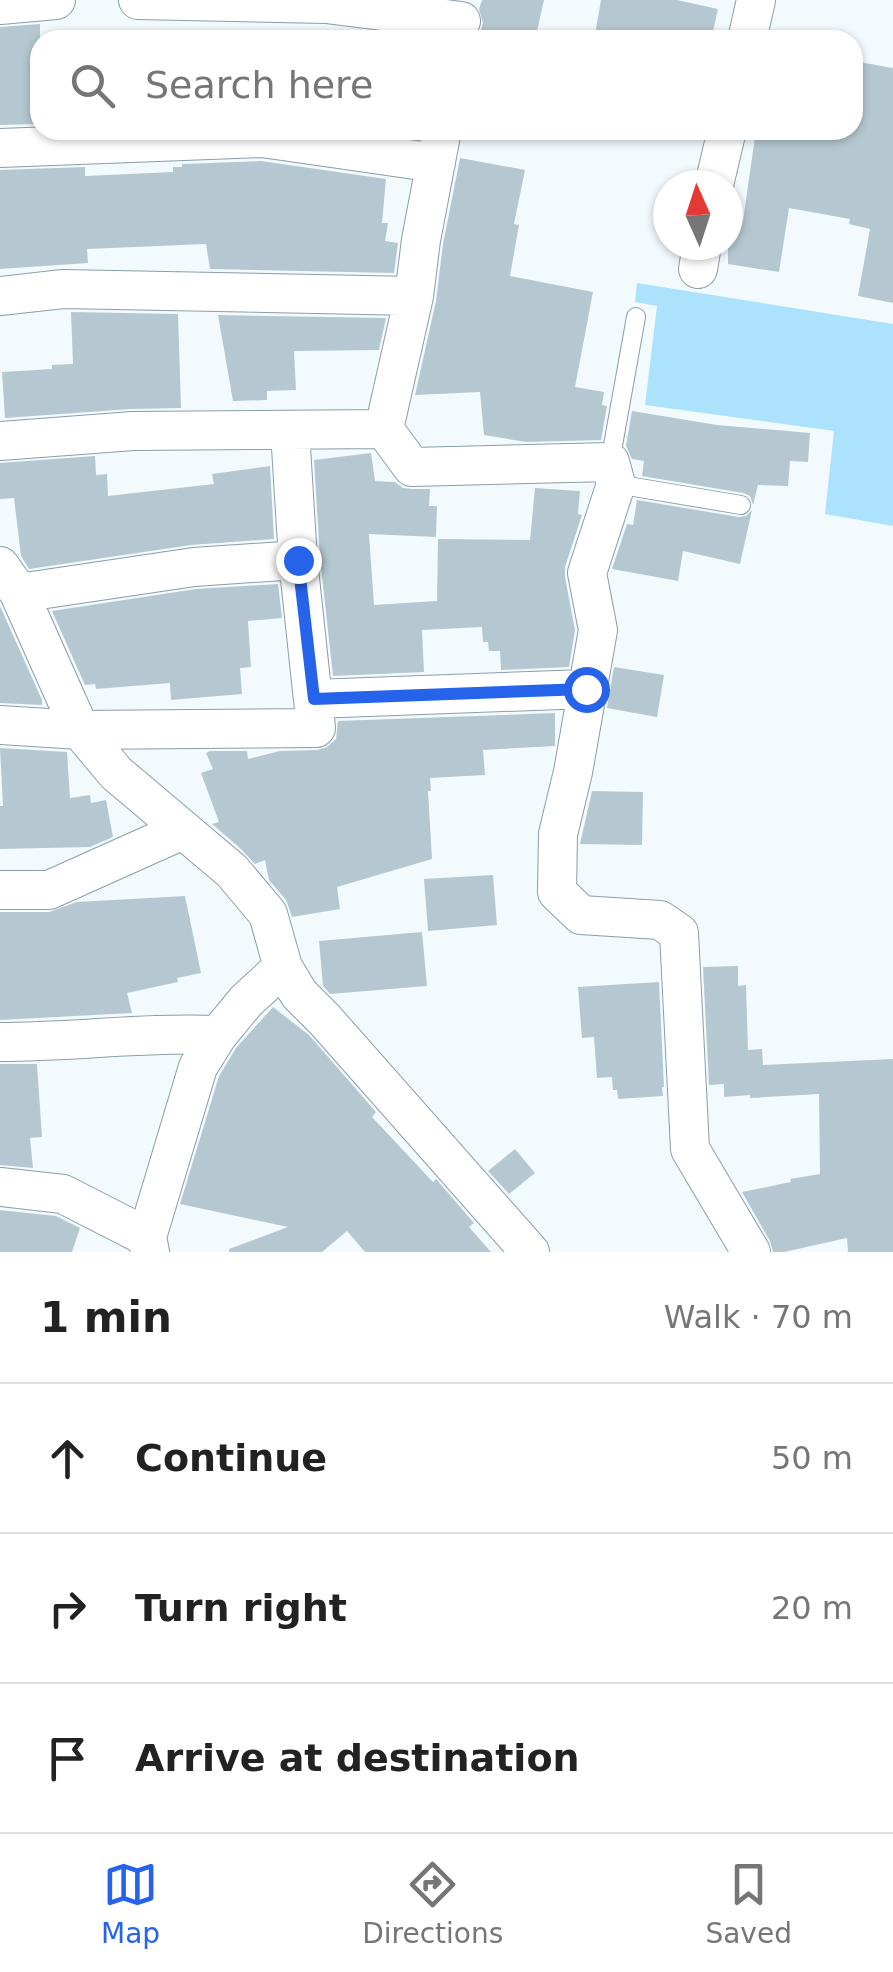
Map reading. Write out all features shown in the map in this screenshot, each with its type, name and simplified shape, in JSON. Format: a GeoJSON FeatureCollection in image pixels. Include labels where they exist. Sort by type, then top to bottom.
{"type":"FeatureCollection","features":[{"type":"Feature","properties":{"kind":"street"},"geometry":{"type":"LineString","coordinates":[[0,5],[56,0]]}},
{"type":"Feature","properties":{"kind":"street"},"geometry":{"type":"LineString","coordinates":[[138,0],[326,4],[461,20]]}},
{"type":"Feature","properties":{"kind":"street"},"geometry":{"type":"LineString","coordinates":[[749,30],[756,0]]}},
{"type":"Feature","properties":{"kind":"street"},"geometry":{"type":"LineString","coordinates":[[0,148],[210,140]]}},
{"type":"Feature","properties":{"kind":"street"},"geometry":{"type":"LineString","coordinates":[[301,140],[439,147],[414,296],[384,429],[412,467],[613,473],[586,573],[598,630],[558,834],[557,892],[581,914],[660,920],[679,933],[690,1150],[751,1252]]}},
{"type":"Feature","properties":{"kind":"street"},"geometry":{"type":"LineString","coordinates":[[717,170],[724,140]]}},
{"type":"Feature","properties":{"kind":"street"},"geometry":{"type":"LineString","coordinates":[[0,296],[63,289],[414,296]]}},
{"type":"Feature","properties":{"kind":"street"},"geometry":{"type":"LineString","coordinates":[[0,441],[133,431],[384,429]]}},
{"type":"Feature","properties":{"kind":"street"},"geometry":{"type":"LineString","coordinates":[[0,725],[80,730],[316,728],[298,560],[290,431]]}},
{"type":"Feature","properties":{"kind":"street"},"geometry":{"type":"LineString","coordinates":[[298,560],[10,580],[80,730],[116,774],[232,871],[268,914],[283,967],[298,994],[530,1252]]}},
{"type":"Feature","properties":{"kind":"street"},"geometry":{"type":"LineString","coordinates":[[314,699],[586,689]]}},
{"type":"Feature","properties":{"kind":"street"},"geometry":{"type":"LineString","coordinates":[[0,890],[49,890],[183,830]]}},
{"type":"Feature","properties":{"kind":"street"},"geometry":{"type":"LineString","coordinates":[[0,1186],[63,1194],[148,1244],[198,1067],[246,1001],[283,967]]}},
{"type":"Feature","properties":{"kind":"street"},"geometry":{"type":"LineString","coordinates":[[0,1042],[61,1042],[174,1033],[218,1036]]}},
{"type":"Feature","properties":{"kind":"lane"},"geometry":{"type":"LineString","coordinates":[[636,317],[613,473],[740,505]]}},
{"type":"Feature","properties":{"kind":"shaded area"},"geometry":{"type":"Polygon","coordinates":[[[637,283],[893,324],[893,526],[825,514],[834,431],[645,405],[657,306],[635,302],[637,283]]]}},
{"type":"Feature","properties":{"kind":"building"},"geometry":{"type":"Polygon","coordinates":[[[482,0],[544,0],[537,30],[481,30],[482,0]]]}},
{"type":"Feature","properties":{"kind":"building"},"geometry":{"type":"Polygon","coordinates":[[[601,0],[677,0],[718,9],[713,30],[596,30],[601,0]]]}},
{"type":"Feature","properties":{"kind":"building"},"geometry":{"type":"Polygon","coordinates":[[[40,24],[40,30],[30,30],[30,124],[0,125],[0,27],[40,24]]]}},
{"type":"Feature","properties":{"kind":"building"},"geometry":{"type":"Polygon","coordinates":[[[863,63],[893,68],[893,303],[858,296],[870,229],[849,224],[850,219],[789,208],[779,272],[728,264],[728,260],[743,260],[743,221],[755,140],[863,140],[863,63]]]}},
{"type":"Feature","properties":{"kind":"building"},"geometry":{"type":"Polygon","coordinates":[[[460,158],[525,170],[514,224],[519,225],[510,276],[593,292],[575,387],[604,392],[602,405],[607,406],[601,440],[526,442],[484,435],[480,392],[415,395],[436,301],[460,158]]]}},
{"type":"Feature","properties":{"kind":"building"},"geometry":{"type":"Polygon","coordinates":[[[261,161],[386,179],[382,223],[388,223],[385,241],[398,243],[394,273],[210,269],[206,244],[87,249],[88,263],[0,269],[0,170],[85,167],[85,176],[173,172],[173,167],[182,164],[261,161]]]}},
{"type":"Feature","properties":{"kind":"building"},"geometry":{"type":"Polygon","coordinates":[[[71,312],[178,314],[181,408],[5,418],[2,372],[73,364],[71,312]]]}},
{"type":"Feature","properties":{"kind":"building"},"geometry":{"type":"Polygon","coordinates":[[[218,315],[386,318],[379,350],[294,351],[296,390],[267,391],[267,400],[233,401],[218,315]]]}},
{"type":"Feature","properties":{"kind":"building"},"geometry":{"type":"Polygon","coordinates":[[[632,411],[717,425],[810,433],[808,462],[790,461],[788,486],[758,485],[753,505],[750,496],[743,493],[642,476],[644,461],[632,459],[626,446],[632,411]]]}},
{"type":"Feature","properties":{"kind":"building"},"geometry":{"type":"Polygon","coordinates":[[[371,453],[375,481],[430,489],[429,506],[437,506],[436,537],[369,534],[374,605],[437,601],[438,539],[530,540],[535,488],[580,491],[578,514],[582,515],[565,567],[575,630],[569,667],[501,670],[500,651],[489,651],[488,642],[483,642],[482,627],[422,630],[424,672],[333,676],[314,460],[371,453]]]}},
{"type":"Feature","properties":{"kind":"building"},"geometry":{"type":"Polygon","coordinates":[[[95,456],[96,475],[107,474],[108,496],[214,484],[212,474],[270,466],[274,539],[191,545],[29,569],[21,556],[14,498],[0,499],[0,463],[95,456]]]}},
{"type":"Feature","properties":{"kind":"building"},"geometry":{"type":"Polygon","coordinates":[[[637,500],[739,517],[752,510],[740,564],[683,551],[678,581],[612,569],[627,524],[633,525],[637,500]]]}},
{"type":"Feature","properties":{"kind":"building"},"geometry":{"type":"Polygon","coordinates":[[[278,584],[282,618],[248,621],[251,667],[240,668],[242,694],[171,700],[170,683],[96,689],[95,684],[85,685],[52,611],[196,589],[278,584]]]}},
{"type":"Feature","properties":{"kind":"building"},"geometry":{"type":"Polygon","coordinates":[[[0,606],[42,700],[42,705],[0,703],[0,606]]]}},
{"type":"Feature","properties":{"kind":"building"},"geometry":{"type":"Polygon","coordinates":[[[614,667],[664,675],[657,717],[607,708],[614,667]]]}},
{"type":"Feature","properties":{"kind":"building"},"geometry":{"type":"Polygon","coordinates":[[[555,713],[555,746],[483,750],[485,775],[430,778],[432,859],[337,887],[340,909],[292,917],[286,900],[269,880],[265,860],[255,864],[212,824],[219,822],[201,773],[213,769],[206,753],[210,751],[247,751],[248,759],[280,751],[317,750],[336,739],[338,721],[555,713]]]}},
{"type":"Feature","properties":{"kind":"building"},"geometry":{"type":"Polygon","coordinates":[[[0,748],[67,752],[70,798],[90,795],[91,803],[106,800],[113,837],[90,847],[0,849],[0,748]]]}},
{"type":"Feature","properties":{"kind":"building"},"geometry":{"type":"Polygon","coordinates":[[[592,791],[643,792],[642,845],[580,844],[592,791]]]}},
{"type":"Feature","properties":{"kind":"building"},"geometry":{"type":"Polygon","coordinates":[[[493,875],[497,925],[428,931],[424,879],[493,875]]]}},
{"type":"Feature","properties":{"kind":"building"},"geometry":{"type":"Polygon","coordinates":[[[185,896],[201,973],[127,993],[132,1013],[0,1020],[0,912],[49,912],[77,902],[185,896]]]}},
{"type":"Feature","properties":{"kind":"building"},"geometry":{"type":"Polygon","coordinates":[[[422,932],[427,986],[330,994],[323,986],[319,941],[422,932]]]}},
{"type":"Feature","properties":{"kind":"building"},"geometry":{"type":"Polygon","coordinates":[[[738,966],[738,986],[746,985],[748,1050],[762,1049],[763,1065],[893,1059],[893,1252],[848,1252],[847,1238],[773,1252],[742,1192],[820,1174],[819,1094],[724,1097],[724,1084],[709,1085],[703,967],[738,966]]]}},
{"type":"Feature","properties":{"kind":"building"},"geometry":{"type":"Polygon","coordinates":[[[659,982],[663,1096],[618,1099],[612,1077],[597,1078],[594,1037],[582,1038],[578,987],[659,982]]]}},
{"type":"Feature","properties":{"kind":"building"},"geometry":{"type":"Polygon","coordinates":[[[273,1007],[309,1035],[376,1112],[372,1117],[433,1182],[436,1179],[474,1223],[469,1227],[491,1252],[365,1252],[347,1231],[322,1252],[229,1252],[288,1227],[180,1204],[219,1076],[236,1048],[273,1007]]]}},
{"type":"Feature","properties":{"kind":"building"},"geometry":{"type":"Polygon","coordinates":[[[0,1064],[37,1064],[42,1137],[30,1138],[33,1168],[0,1165],[0,1064]]]}},
{"type":"Feature","properties":{"kind":"building"},"geometry":{"type":"Polygon","coordinates":[[[515,1149],[535,1173],[509,1194],[488,1171],[515,1149]]]}},
{"type":"Feature","properties":{"kind":"building"},"geometry":{"type":"Polygon","coordinates":[[[0,1210],[56,1216],[80,1228],[72,1252],[0,1252],[0,1210]]]}},
{"type":"Feature","properties":{"kind":"route"},"geometry":{"type":"LineString","coordinates":[[298,560],[314,699],[586,689]]}}]}
